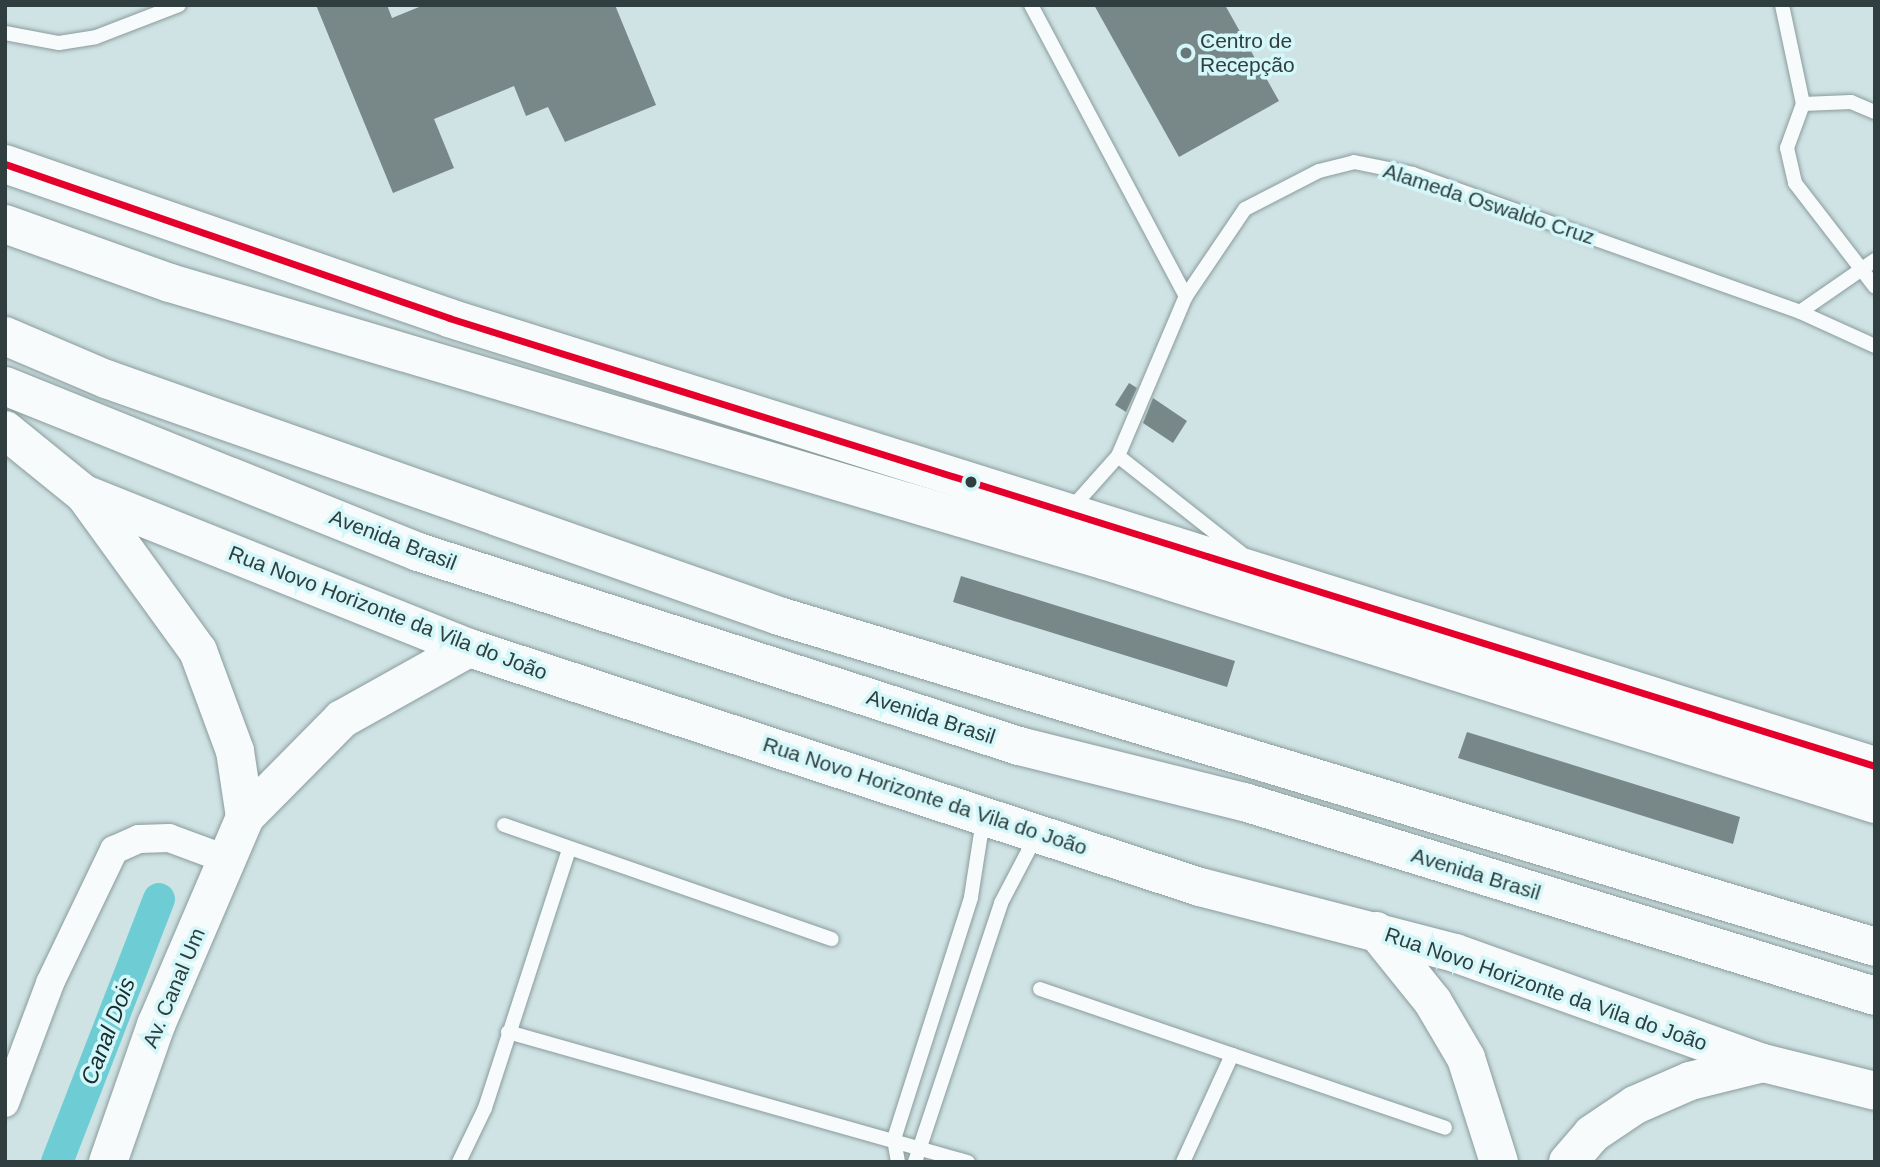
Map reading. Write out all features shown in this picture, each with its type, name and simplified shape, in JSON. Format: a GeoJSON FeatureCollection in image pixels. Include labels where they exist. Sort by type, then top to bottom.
{"type":"FeatureCollection","features":[{"type":"Feature","properties":{"kind":"main road"},"geometry":{"type":"LineString","coordinates":[[5,164],[449,318],[1875,766]]}},
{"type":"Feature","properties":{"kind":"main road"},"geometry":{"type":"LineString","coordinates":[[5,224],[170,283],[1106,561],[1875,804]]}},
{"type":"Feature","properties":{"kind":"main road","name":"Avenida Brasil"},"geometry":{"type":"LineString","coordinates":[[5,336],[106,379],[779,615],[1875,947]]}},
{"type":"Feature","properties":{"kind":"main road","name":"Avenida Brasil"},"geometry":{"type":"LineString","coordinates":[[5,386],[418,552],[1019,746],[1244,802],[1875,996]]}},
{"type":"Feature","properties":{"kind":"main road","name":"Rua Novo Horizonte da Vila do João"},"geometry":{"type":"LineString","coordinates":[[5,430],[84,494],[470,648],[1200,887],[1376,931],[1763,1063],[1875,1091]]}},
{"type":"Feature","properties":{"kind":"main road"},"geometry":{"type":"LineString","coordinates":[[84,494],[198,651],[235,751],[245,817]]}},
{"type":"Feature","properties":{"kind":"main road"},"geometry":{"type":"LineString","coordinates":[[779,615],[1019,746]]}},
{"type":"Feature","properties":{"kind":"main road"},"geometry":{"type":"LineString","coordinates":[[245,817],[342,719],[470,648]]}},
{"type":"Feature","properties":{"kind":"main road","name":"Av. Canal Um"},"geometry":{"type":"LineString","coordinates":[[108,1162],[156,1025],[245,817]]}},
{"type":"Feature","properties":{"kind":"main road"},"geometry":{"type":"LineString","coordinates":[[1376,931],[1433,1002],[1466,1058],[1499,1162]]}},
{"type":"Feature","properties":{"kind":"main road"},"geometry":{"type":"LineString","coordinates":[[1568,1162],[1592,1134],[1635,1105],[1690,1081],[1763,1063]]}},
{"type":"Feature","properties":{"kind":"street"},"geometry":{"type":"LineString","coordinates":[[5,1103],[50,983],[114,850],[139,839],[169,838],[228,860]]}},
{"type":"Feature","properties":{"kind":"lane"},"geometry":{"type":"LineString","coordinates":[[5,33],[60,43],[96,37],[179,5]]}},
{"type":"Feature","properties":{"kind":"lane"},"geometry":{"type":"LineString","coordinates":[[1031,5],[1186,296]]}},
{"type":"Feature","properties":{"kind":"lane"},"geometry":{"type":"LineString","coordinates":[[1782,5],[1803,104],[1787,148],[1795,183],[1870,264],[1875,287]]}},
{"type":"Feature","properties":{"kind":"lane"},"geometry":{"type":"LineString","coordinates":[[1803,104],[1851,102],[1875,111]]}},
{"type":"Feature","properties":{"kind":"lane","name":"Alameda Oswaldo Cruz"},"geometry":{"type":"LineString","coordinates":[[1068,512],[1118,456],[1186,296],[1245,209],[1293,181],[1354,162],[1413,174],[1800,312],[1875,346]]}},
{"type":"Feature","properties":{"kind":"lane"},"geometry":{"type":"LineString","coordinates":[[1800,312],[1870,264]]}},
{"type":"Feature","properties":{"kind":"lane"},"geometry":{"type":"LineString","coordinates":[[1118,456],[1272,577]]}},
{"type":"Feature","properties":{"kind":"lane"},"geometry":{"type":"LineString","coordinates":[[898,1162],[894,1139],[971,897],[984,815]]}},
{"type":"Feature","properties":{"kind":"lane"},"geometry":{"type":"LineString","coordinates":[[504,825],[569,850],[832,939]]}},
{"type":"Feature","properties":{"kind":"lane"},"geometry":{"type":"LineString","coordinates":[[915,1162],[924,1147],[1001,903],[1038,832]]}},
{"type":"Feature","properties":{"kind":"lane"},"geometry":{"type":"LineString","coordinates":[[459,1162],[508,1032],[569,850]]}},
{"type":"Feature","properties":{"kind":"lane"},"geometry":{"type":"LineString","coordinates":[[1040,989],[1445,1128]]}},
{"type":"Feature","properties":{"kind":"lane"},"geometry":{"type":"LineString","coordinates":[[508,1032],[924,1147],[968,1162]]}},
{"type":"Feature","properties":{"kind":"lane"},"geometry":{"type":"LineString","coordinates":[[1183,1162],[1232,1055]]}},
{"type":"Feature","properties":{"kind":"building"},"geometry":{"type":"Polygon","coordinates":[[[316,5],[387,5],[392,18],[424,5],[615,5],[656,105],[565,142],[548,107],[526,116],[514,86],[434,119],[454,168],[393,193],[316,5]]]}},
{"type":"Feature","properties":{"kind":"building","name":"Centro de Recepção"},"geometry":{"type":"Polygon","coordinates":[[[1094,5],[1225,5],[1279,101],[1179,157],[1094,5]]]}},
{"type":"Feature","properties":{"kind":"building"},"geometry":{"type":"Polygon","coordinates":[[[1129,383],[1137,388],[1126,412],[1115,405],[1129,383]]]}},
{"type":"Feature","properties":{"kind":"building"},"geometry":{"type":"Polygon","coordinates":[[[1153,398],[1187,421],[1173,443],[1143,423],[1153,398]]]}},
{"type":"Feature","properties":{"kind":"building"},"geometry":{"type":"Polygon","coordinates":[[[961,576],[1235,661],[1227,687],[953,602],[961,576]]]}},
{"type":"Feature","properties":{"kind":"building"},"geometry":{"type":"Polygon","coordinates":[[[1467,732],[1740,817],[1733,844],[1458,758],[1467,732]]]}},
{"type":"Feature","properties":{"kind":"waterway","name":"Canal Dois"},"geometry":{"type":"LineString","coordinates":[[57,1162],[159,899]]}},
{"type":"Feature","properties":{"kind":"transit line"},"geometry":{"type":"LineString","coordinates":[[5,164],[449,318],[1875,766]]}},
{"type":"Feature","properties":{"kind":"place","name":"Centro de Recepção"},"geometry":{"type":"Point","coordinates":[1186,53]}}]}
